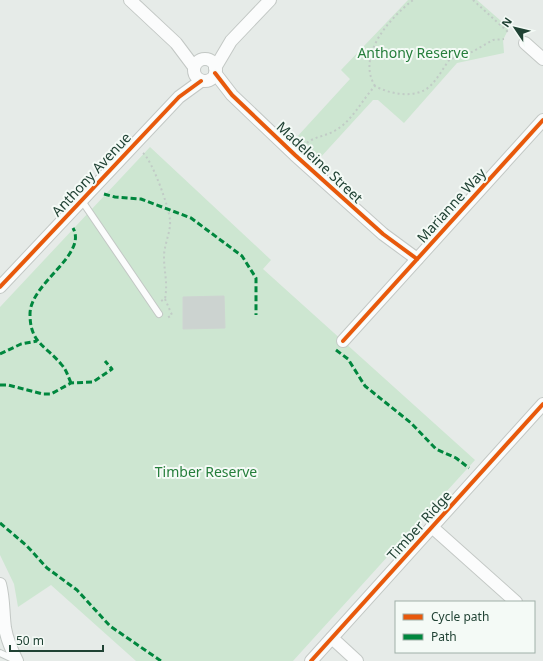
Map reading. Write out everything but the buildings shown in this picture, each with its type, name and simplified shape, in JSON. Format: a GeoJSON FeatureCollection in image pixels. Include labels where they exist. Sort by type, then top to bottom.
{"type":"FeatureCollection","features":[{"type":"Feature","properties":{"kind":"street","name":"Madeleine Street"},"geometry":{"type":"LineString","coordinates":[[130,0],[414,263]]}},
{"type":"Feature","properties":{"kind":"street","name":"Anthony Avenue"},"geometry":{"type":"LineString","coordinates":[[0,287],[270,0]]}},
{"type":"Feature","properties":{"kind":"street"},"geometry":{"type":"LineString","coordinates":[[525,43],[543,59]]}},
{"type":"Feature","properties":{"kind":"street","name":"Marianne Way"},"geometry":{"type":"LineString","coordinates":[[343,341],[543,120]]}},
{"type":"Feature","properties":{"kind":"street","name":"Timber Ridge"},"geometry":{"type":"LineString","coordinates":[[311,661],[543,404]]}},
{"type":"Feature","properties":{"kind":"street"},"geometry":{"type":"LineString","coordinates":[[432,527],[515,601]]}},
{"type":"Feature","properties":{"kind":"street"},"geometry":{"type":"LineString","coordinates":[[0,584],[4,599],[2,616],[8,639],[17,661]]}},
{"type":"Feature","properties":{"kind":"street"},"geometry":{"type":"LineString","coordinates":[[332,638],[357,661]]}},
{"type":"Feature","properties":{"kind":"lane"},"geometry":{"type":"LineString","coordinates":[[82,201],[159,314]]}},
{"type":"Feature","properties":{"kind":"lane"},"geometry":{"type":"LineString","coordinates":[[0,653],[17,661]]}},
{"type":"Feature","properties":{"kind":"path"},"geometry":{"type":"LineString","coordinates":[[413,0],[399,12],[376,41],[370,67],[372,82],[384,92],[397,94],[420,92],[428,88],[438,78],[450,59],[470,53],[493,40],[504,39]]}},
{"type":"Feature","properties":{"kind":"path"},"geometry":{"type":"LineString","coordinates":[[473,0],[508,32]]}},
{"type":"Feature","properties":{"kind":"path"},"geometry":{"type":"LineString","coordinates":[[303,146],[311,138],[330,133],[341,126],[375,86]]}},
{"type":"Feature","properties":{"kind":"path"},"geometry":{"type":"LineString","coordinates":[[139,158],[144,153],[147,158],[160,189],[170,220],[164,256],[167,277],[165,299],[152,304]]}},
{"type":"Feature","properties":{"kind":"green space","name":"Anthony Reserve"},"geometry":{"type":"Polygon","coordinates":[[[408,0],[477,0],[509,28],[503,40],[504,53],[457,63],[404,123],[378,100],[373,100],[319,159],[296,138],[350,79],[341,70],[408,0]]]}},
{"type":"Feature","properties":{"kind":"green space","name":"Timber Reserve"},"geometry":{"type":"Polygon","coordinates":[[[150,147],[271,260],[263,269],[475,460],[293,661],[136,661],[51,585],[18,607],[14,584],[0,555],[0,307],[150,147]]]}},
{"type":"Feature","properties":{"kind":"marked path"},"geometry":{"type":"LineString","coordinates":[[104,194],[115,197],[141,199],[191,218],[242,256],[256,278],[256,315]]}},
{"type":"Feature","properties":{"kind":"marked path"},"geometry":{"type":"LineString","coordinates":[[71,383],[63,366],[36,338],[31,324],[30,314],[32,303],[39,291],[66,259],[73,248],[75,238],[73,228]]}},
{"type":"Feature","properties":{"kind":"marked path"},"geometry":{"type":"LineString","coordinates":[[0,354],[21,344],[37,341]]}},
{"type":"Feature","properties":{"kind":"marked path"},"geometry":{"type":"LineString","coordinates":[[336,350],[348,359],[365,386],[411,423],[436,449],[456,458],[469,468]]}},
{"type":"Feature","properties":{"kind":"marked path"},"geometry":{"type":"LineString","coordinates":[[0,385],[8,385],[43,394],[51,394],[71,383],[93,382],[112,369],[105,361]]}},
{"type":"Feature","properties":{"kind":"marked path"},"geometry":{"type":"LineString","coordinates":[[0,523],[27,546],[47,568],[77,590],[110,626],[161,661]]}},
{"type":"Feature","properties":{"kind":"cycle path"},"geometry":{"type":"LineString","coordinates":[[215,73],[232,95],[295,155],[383,234],[417,259]]}},
{"type":"Feature","properties":{"kind":"cycle path"},"geometry":{"type":"LineString","coordinates":[[0,287],[179,97],[201,81]]}},
{"type":"Feature","properties":{"kind":"cycle path"},"geometry":{"type":"LineString","coordinates":[[343,341],[543,120]]}},
{"type":"Feature","properties":{"kind":"cycle path"},"geometry":{"type":"LineString","coordinates":[[311,661],[543,404]]}}]}
